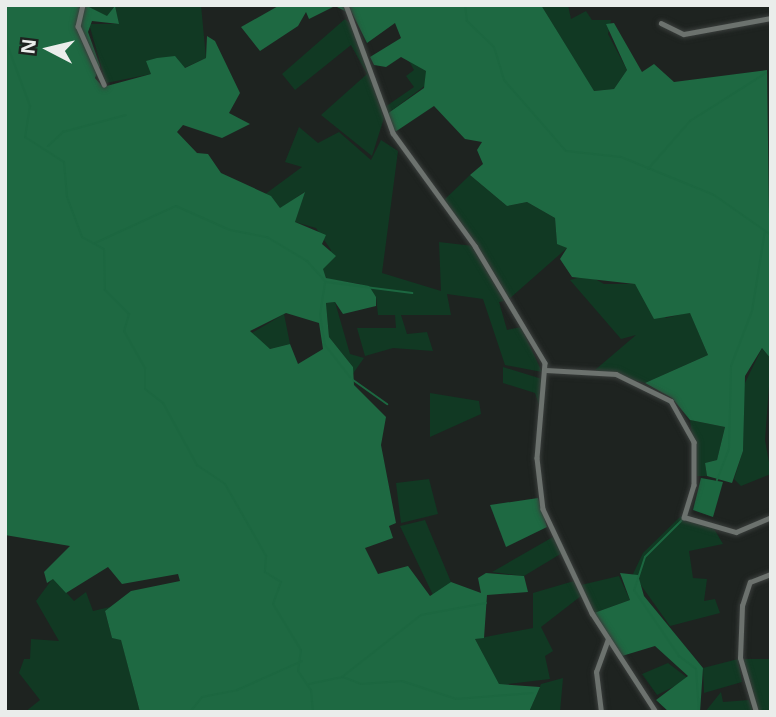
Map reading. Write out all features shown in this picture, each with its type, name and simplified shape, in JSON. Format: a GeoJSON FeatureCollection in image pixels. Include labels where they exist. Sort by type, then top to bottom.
{"type":"FeatureCollection","features":[{"type":"Feature","properties":{"kind":"street"},"geometry":{"type":"LineString","coordinates":[[83,5],[78,26],[104,84]]}},
{"type":"Feature","properties":{"kind":"street"},"geometry":{"type":"LineString","coordinates":[[346,5],[393,133],[475,246],[546,370],[539,495],[608,639],[656,712]]}},
{"type":"Feature","properties":{"kind":"street"},"geometry":{"type":"LineString","coordinates":[[661,23],[684,34],[771,19]]}},
{"type":"Feature","properties":{"kind":"street"},"geometry":{"type":"LineString","coordinates":[[546,370],[616,374],[671,401],[694,442],[694,485],[684,517],[736,532],[771,517]]}},
{"type":"Feature","properties":{"kind":"street"},"geometry":{"type":"LineString","coordinates":[[756,712],[740,659],[742,606],[750,582],[771,575]]}},
{"type":"Feature","properties":{"kind":"street"},"geometry":{"type":"LineString","coordinates":[[601,712],[596,673],[608,639]]}},
{"type":"Feature","properties":{"kind":"shaded area"},"geometry":{"type":"Polygon","coordinates":[[[5,5],[85,5],[107,16],[115,6],[119,24],[92,21],[88,32],[100,66],[95,78],[103,87],[151,74],[146,61],[157,58],[175,56],[185,68],[206,58],[207,36],[215,41],[240,93],[229,113],[250,124],[222,138],[183,125],[177,132],[197,153],[208,154],[221,173],[271,196],[280,208],[305,192],[295,222],[326,235],[322,244],[336,256],[323,269],[326,278],[369,286],[376,297],[376,306],[343,314],[335,302],[326,303],[329,337],[353,367],[354,385],[386,417],[381,445],[396,523],[389,526],[393,538],[365,548],[378,574],[408,566],[430,596],[451,582],[481,593],[478,578],[486,573],[524,576],[528,592],[487,595],[484,638],[475,639],[499,684],[540,687],[529,712],[140,712],[121,640],[112,638],[105,611],[131,591],[180,581],[178,574],[122,584],[108,567],[66,593],[53,579],[47,583],[44,572],[70,546],[5,535],[5,5]],[[286,313],[250,331],[270,349],[290,344],[298,364],[323,349],[319,323],[286,313]]]}},
{"type":"Feature","properties":{"kind":"shaded area"},"geometry":{"type":"Polygon","coordinates":[[[85,5],[201,5],[206,58],[184,68],[157,58],[151,74],[106,83],[89,24],[119,24],[85,5]]]}},
{"type":"Feature","properties":{"kind":"shaded area"},"geometry":{"type":"Polygon","coordinates":[[[280,5],[343,5],[347,12],[335,6],[309,19],[306,12],[298,26],[260,51],[241,27],[280,5]]]}},
{"type":"Feature","properties":{"kind":"shaded area"},"geometry":{"type":"Polygon","coordinates":[[[348,5],[541,5],[594,91],[614,89],[627,70],[606,24],[614,23],[642,72],[654,64],[674,82],[767,70],[771,359],[762,348],[745,376],[743,451],[732,483],[707,476],[705,463],[717,460],[725,427],[690,420],[672,398],[645,383],[708,355],[690,313],[654,319],[635,284],[572,277],[560,259],[567,248],[557,244],[555,218],[527,202],[507,206],[470,175],[483,164],[477,150],[482,142],[465,139],[434,106],[395,132],[387,114],[424,88],[426,71],[401,57],[386,67],[374,65],[370,57],[401,38],[395,23],[367,43],[348,5]]]}},
{"type":"Feature","properties":{"kind":"shaded area"},"geometry":{"type":"Polygon","coordinates":[[[541,5],[568,5],[571,19],[586,11],[592,20],[611,20],[608,34],[627,70],[614,89],[593,91],[541,5]]]}},
{"type":"Feature","properties":{"kind":"shaded area"},"geometry":{"type":"Polygon","coordinates":[[[345,19],[353,26],[384,118],[372,156],[321,115],[367,74],[351,45],[295,90],[282,74],[345,19]]]}},
{"type":"Feature","properties":{"kind":"shaded area"},"geometry":{"type":"Polygon","coordinates":[[[409,61],[426,71],[430,82],[387,114],[385,107],[414,87],[406,76],[414,70],[409,61]]]}},
{"type":"Feature","properties":{"kind":"shaded area"},"geometry":{"type":"Polygon","coordinates":[[[299,127],[318,143],[339,132],[371,160],[381,140],[398,151],[382,273],[441,291],[439,242],[473,246],[504,301],[499,302],[507,330],[521,327],[542,372],[505,365],[483,299],[447,294],[451,315],[401,315],[407,334],[427,332],[433,351],[393,348],[365,356],[357,328],[396,328],[395,315],[378,315],[376,297],[360,284],[327,279],[322,269],[331,250],[316,228],[295,222],[304,192],[280,209],[264,195],[302,167],[285,162],[299,127]]]}},
{"type":"Feature","properties":{"kind":"shaded area"},"geometry":{"type":"Polygon","coordinates":[[[470,175],[507,206],[527,202],[555,218],[557,243],[567,248],[509,299],[443,201],[470,175]]]}},
{"type":"Feature","properties":{"kind":"shaded area"},"geometry":{"type":"Polygon","coordinates":[[[588,275],[604,284],[635,284],[666,318],[690,312],[708,355],[645,383],[595,370],[636,335],[621,339],[570,280],[588,275]]]}},
{"type":"Feature","properties":{"kind":"shaded area"},"geometry":{"type":"Polygon","coordinates":[[[335,302],[350,354],[364,358],[352,375],[353,367],[329,337],[326,303],[335,302]]]}},
{"type":"Feature","properties":{"kind":"shaded area"},"geometry":{"type":"Polygon","coordinates":[[[284,314],[290,344],[270,349],[250,334],[284,314]]]}},
{"type":"Feature","properties":{"kind":"shaded area"},"geometry":{"type":"Polygon","coordinates":[[[762,348],[771,359],[765,440],[771,474],[741,486],[734,479],[743,451],[744,385],[762,348]]]}},
{"type":"Feature","properties":{"kind":"shaded area"},"geometry":{"type":"Polygon","coordinates":[[[503,367],[542,379],[539,405],[535,393],[503,383],[503,367]]]}},
{"type":"Feature","properties":{"kind":"shaded area"},"geometry":{"type":"Polygon","coordinates":[[[430,393],[479,401],[481,414],[430,437],[430,393]]]}},
{"type":"Feature","properties":{"kind":"shaded area"},"geometry":{"type":"Polygon","coordinates":[[[690,420],[725,427],[717,460],[705,463],[707,476],[697,476],[690,420]]]}},
{"type":"Feature","properties":{"kind":"shaded area"},"geometry":{"type":"Polygon","coordinates":[[[701,478],[723,482],[713,517],[693,510],[701,478]]]}},
{"type":"Feature","properties":{"kind":"shaded area"},"geometry":{"type":"Polygon","coordinates":[[[429,479],[438,514],[401,523],[396,483],[429,479]]]}},
{"type":"Feature","properties":{"kind":"shaded area"},"geometry":{"type":"Polygon","coordinates":[[[538,498],[547,527],[506,547],[490,505],[538,498]]]}},
{"type":"Feature","properties":{"kind":"shaded area"},"geometry":{"type":"Polygon","coordinates":[[[681,516],[713,527],[723,544],[689,551],[693,578],[707,579],[704,601],[715,599],[720,613],[670,626],[633,574],[643,553],[681,516]]]}},
{"type":"Feature","properties":{"kind":"shaded area"},"geometry":{"type":"Polygon","coordinates":[[[425,520],[451,582],[439,595],[433,595],[400,526],[425,520]]]}},
{"type":"Feature","properties":{"kind":"shaded area"},"geometry":{"type":"Polygon","coordinates":[[[553,537],[562,553],[524,576],[492,572],[553,537]]]}},
{"type":"Feature","properties":{"kind":"shaded area"},"geometry":{"type":"Polygon","coordinates":[[[620,573],[638,575],[644,596],[703,668],[700,712],[669,712],[656,700],[688,676],[655,646],[622,656],[594,613],[630,600],[620,573]]]}},
{"type":"Feature","properties":{"kind":"shaded area"},"geometry":{"type":"Polygon","coordinates":[[[619,576],[630,600],[594,613],[581,585],[619,576]]]}},
{"type":"Feature","properties":{"kind":"shaded area"},"geometry":{"type":"Polygon","coordinates":[[[53,578],[74,601],[86,592],[93,611],[110,607],[105,611],[112,638],[121,639],[140,712],[25,712],[40,700],[19,673],[24,659],[30,659],[31,639],[59,641],[36,601],[53,578]]]}},
{"type":"Feature","properties":{"kind":"shaded area"},"geometry":{"type":"Polygon","coordinates":[[[574,581],[581,596],[541,627],[553,651],[545,656],[550,679],[499,685],[475,639],[533,628],[533,593],[574,581]]]}},
{"type":"Feature","properties":{"kind":"shaded area"},"geometry":{"type":"Polygon","coordinates":[[[738,659],[742,682],[704,693],[703,668],[738,659]]]}},
{"type":"Feature","properties":{"kind":"shaded area"},"geometry":{"type":"Polygon","coordinates":[[[742,659],[771,659],[771,712],[758,712],[742,659]]]}},
{"type":"Feature","properties":{"kind":"shaded area"},"geometry":{"type":"Polygon","coordinates":[[[668,663],[689,679],[657,695],[642,674],[668,663]]]}},
{"type":"Feature","properties":{"kind":"shaded area"},"geometry":{"type":"Polygon","coordinates":[[[563,678],[560,712],[529,712],[541,684],[563,678]]]}},
{"type":"Feature","properties":{"kind":"shaded area"},"geometry":{"type":"Polygon","coordinates":[[[721,692],[723,702],[749,700],[753,712],[705,712],[721,692]]]}},
{"type":"Feature","properties":{"kind":"waterway"},"geometry":{"type":"LineString","coordinates":[[465,5],[467,21],[494,47],[504,80],[566,151],[621,157],[714,195],[771,235]]}},
{"type":"Feature","properties":{"kind":"waterway"},"geometry":{"type":"LineString","coordinates":[[5,39],[30,106],[25,137],[64,162],[67,197],[82,237],[104,249],[105,290],[129,314],[124,331],[145,368],[145,389],[163,403],[197,465],[225,484],[266,556],[265,572],[281,582],[273,604],[301,650],[298,671],[311,690],[313,712]]}},
{"type":"Feature","properties":{"kind":"waterway"},"geometry":{"type":"LineString","coordinates":[[648,169],[690,121],[766,73]]}},
{"type":"Feature","properties":{"kind":"waterway"},"geometry":{"type":"LineString","coordinates":[[48,146],[63,132],[126,115]]}},
{"type":"Feature","properties":{"kind":"waterway"},"geometry":{"type":"LineString","coordinates":[[95,243],[176,206],[230,230],[267,237],[307,261],[326,282],[412,293]]}},
{"type":"Feature","properties":{"kind":"waterway"},"geometry":{"type":"LineString","coordinates":[[717,480],[729,449],[731,366],[752,311],[765,231]]}},
{"type":"Feature","properties":{"kind":"waterway"},"geometry":{"type":"LineString","coordinates":[[325,283],[320,314],[325,345],[350,377]]}},
{"type":"Feature","properties":{"kind":"waterway"},"geometry":{"type":"LineString","coordinates":[[353,380],[387,404]]}},
{"type":"Feature","properties":{"kind":"waterway"},"geometry":{"type":"LineString","coordinates":[[682,520],[645,557],[634,590],[679,656],[696,669],[699,712]]}},
{"type":"Feature","properties":{"kind":"waterway"},"geometry":{"type":"LineString","coordinates":[[309,684],[342,677],[421,615],[486,603]]}},
{"type":"Feature","properties":{"kind":"waterway"},"geometry":{"type":"LineString","coordinates":[[190,712],[202,697],[237,690],[302,661]]}},
{"type":"Feature","properties":{"kind":"waterway"},"geometry":{"type":"LineString","coordinates":[[343,677],[361,684],[402,681],[456,699],[533,693]]}}]}
